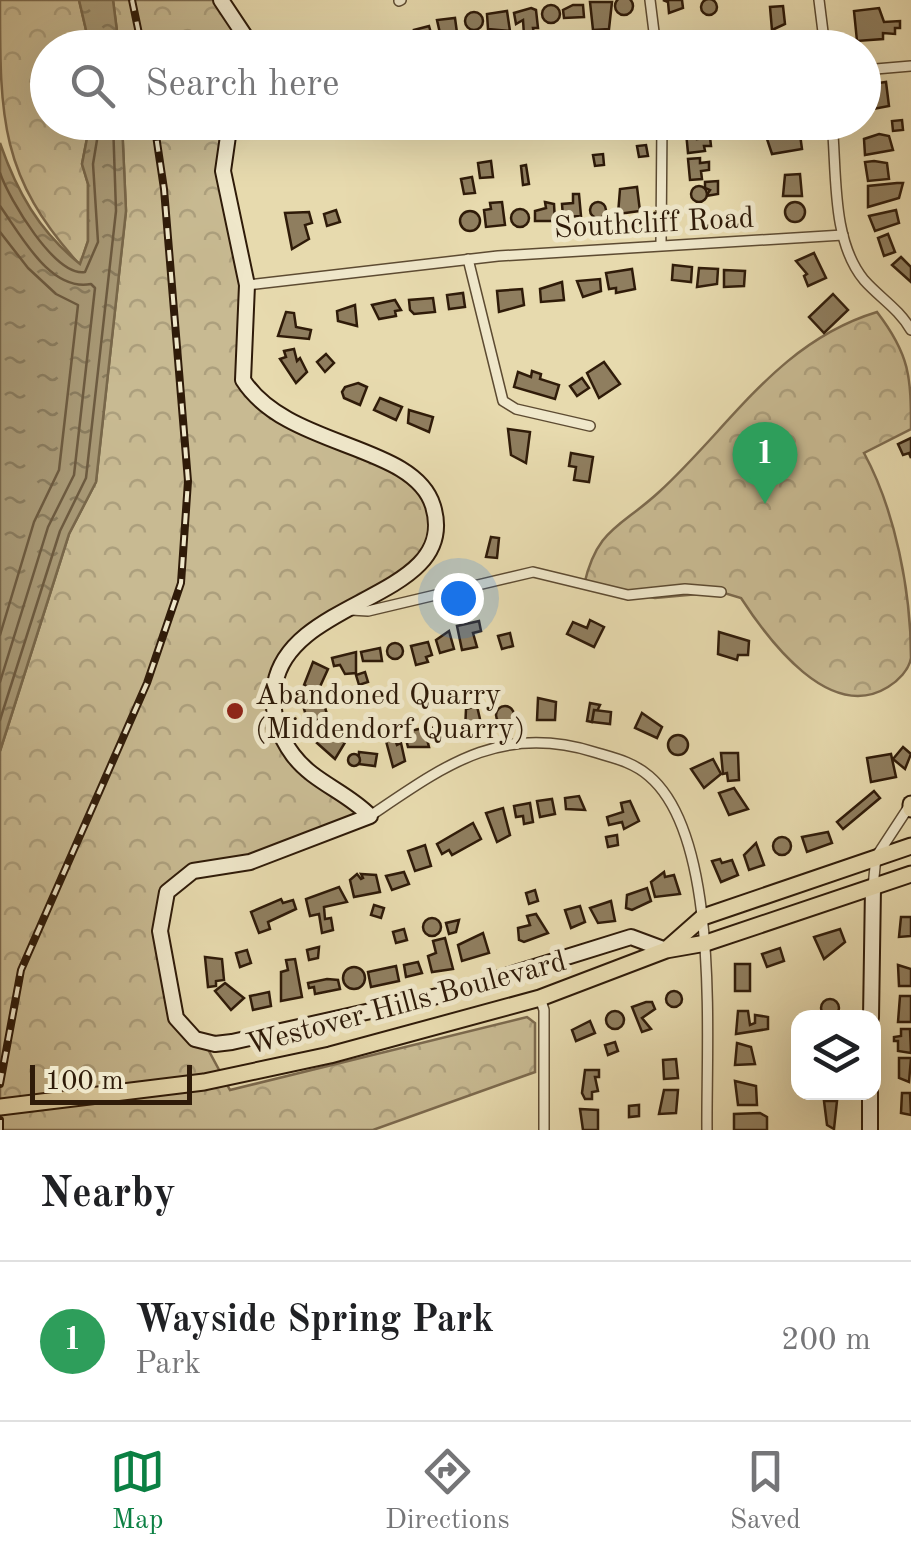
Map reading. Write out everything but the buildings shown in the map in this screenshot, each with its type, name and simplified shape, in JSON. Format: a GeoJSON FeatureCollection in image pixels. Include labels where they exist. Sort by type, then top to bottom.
{"type":"FeatureCollection","features":[{"type":"Feature","properties":{"kind":"main road","name":"Westover Hills Boulevard"},"geometry":{"type":"LineString","coordinates":[[666,950],[702,918],[911,846]]}},
{"type":"Feature","properties":{"kind":"main road","name":"Westover Hills Boulevard"},"geometry":{"type":"LineString","coordinates":[[0,1107],[204,1082],[330,1055],[540,998],[666,950],[706,943],[911,874]]}},
{"type":"Feature","properties":{"kind":"street"},"geometry":{"type":"LineString","coordinates":[[221,0],[241,30]]}},
{"type":"Feature","properties":{"kind":"street"},"geometry":{"type":"LineString","coordinates":[[650,0],[654,30]]}},
{"type":"Feature","properties":{"kind":"street"},"geometry":{"type":"LineString","coordinates":[[819,0],[822,30]]}},
{"type":"Feature","properties":{"kind":"street"},"geometry":{"type":"LineString","coordinates":[[881,69],[911,66]]}},
{"type":"Feature","properties":{"kind":"street"},"geometry":{"type":"LineString","coordinates":[[227,140],[223,172],[247,284],[242,370],[252,394],[269,410],[327,441],[399,465],[423,482],[434,509],[434,534],[423,561],[405,580],[344,609],[301,636],[283,659],[273,693],[274,712],[285,744],[302,766],[354,799],[370,816],[445,766],[506,742],[576,746],[631,763],[652,778],[684,837],[703,900],[707,1130]]}},
{"type":"Feature","properties":{"kind":"street"},"geometry":{"type":"LineString","coordinates":[[661,243],[662,140]]}},
{"type":"Feature","properties":{"kind":"street"},"geometry":{"type":"LineString","coordinates":[[834,140],[842,235],[864,280],[900,312],[911,330]]}},
{"type":"Feature","properties":{"kind":"street","name":"Southcliff Road"},"geometry":{"type":"LineString","coordinates":[[247,284],[468,259],[661,243],[755,244],[842,235]]}},
{"type":"Feature","properties":{"kind":"street"},"geometry":{"type":"LineString","coordinates":[[468,259],[504,401],[516,409],[590,426]]}},
{"type":"Feature","properties":{"kind":"street"},"geometry":{"type":"LineString","coordinates":[[344,609],[368,611],[533,572],[628,595],[685,588],[722,592]]}},
{"type":"Feature","properties":{"kind":"street"},"geometry":{"type":"LineString","coordinates":[[871,1010],[876,858],[911,806]]}},
{"type":"Feature","properties":{"kind":"street","name":"Westover Hills Boulevard"},"geometry":{"type":"LineString","coordinates":[[370,816],[250,862],[193,871],[166,892],[159,916],[173,1006],[187,1033],[204,1042],[232,1042],[332,1023],[518,974],[632,937],[666,950]]}},
{"type":"Feature","properties":{"kind":"street"},"geometry":{"type":"LineString","coordinates":[[540,998],[544,1010],[544,1130]]}},
{"type":"Feature","properties":{"kind":"street"},"geometry":{"type":"LineString","coordinates":[[870,1100],[870,1130]]}},
{"type":"Feature","properties":{"kind":"green space"},"geometry":{"type":"Polygon","coordinates":[[[0,0],[79,0],[86,30],[30,30],[30,140],[87,140],[82,164],[88,184],[88,241],[80,265],[34,203],[20,174],[10,144],[1,79],[0,0]]]}},
{"type":"Feature","properties":{"kind":"green space"},"geometry":{"type":"Polygon","coordinates":[[[113,0],[221,0],[241,30],[117,30],[113,0]]]}},
{"type":"Feature","properties":{"kind":"green space"},"geometry":{"type":"Polygon","coordinates":[[[123,140],[228,140],[223,171],[247,285],[242,370],[269,409],[399,465],[434,509],[423,561],[325,619],[276,676],[285,744],[370,816],[341,829],[202,868],[164,898],[173,1007],[204,1042],[230,1090],[527,1017],[535,1023],[535,1072],[373,1130],[0,1130],[0,751],[69,534],[96,482],[126,211],[123,140]]]}},
{"type":"Feature","properties":{"kind":"green space"},"geometry":{"type":"Polygon","coordinates":[[[877,312],[902,354],[910,395],[911,429],[864,453],[892,525],[904,579],[911,658],[899,678],[866,695],[845,694],[823,686],[785,655],[741,598],[721,592],[655,598],[584,585],[603,540],[685,467],[758,388],[811,344],[877,312]]]}},
{"type":"Feature","properties":{"kind":"water"},"geometry":{"type":"Polygon","coordinates":[[[79,0],[113,0],[117,30],[86,30],[79,0]]]}},
{"type":"Feature","properties":{"kind":"water"},"geometry":{"type":"Polygon","coordinates":[[[87,140],[123,140],[126,211],[96,482],[69,534],[0,751],[0,143],[31,210],[80,264],[88,241],[88,184],[82,164],[87,140]]]}},
{"type":"Feature","properties":{"kind":"railway"},"geometry":{"type":"LineString","coordinates":[[132,0],[138,30]]}},
{"type":"Feature","properties":{"kind":"railway"},"geometry":{"type":"LineString","coordinates":[[0,1084],[21,970],[147,683],[181,583],[188,481],[157,140]]}},
{"type":"Feature","properties":{"kind":"railway"},"geometry":{"type":"LineString","coordinates":[[0,1120],[0,1130]]}},
{"type":"Feature","properties":{"kind":"place","name":"Wayside Spring Park"},"geometry":{"type":"Point","coordinates":[765,504]}},
{"type":"Feature","properties":{"kind":"place","name":"Abandoned Quarry (Middendorf Quarry)"},"geometry":{"type":"Point","coordinates":[235,711]}}]}
